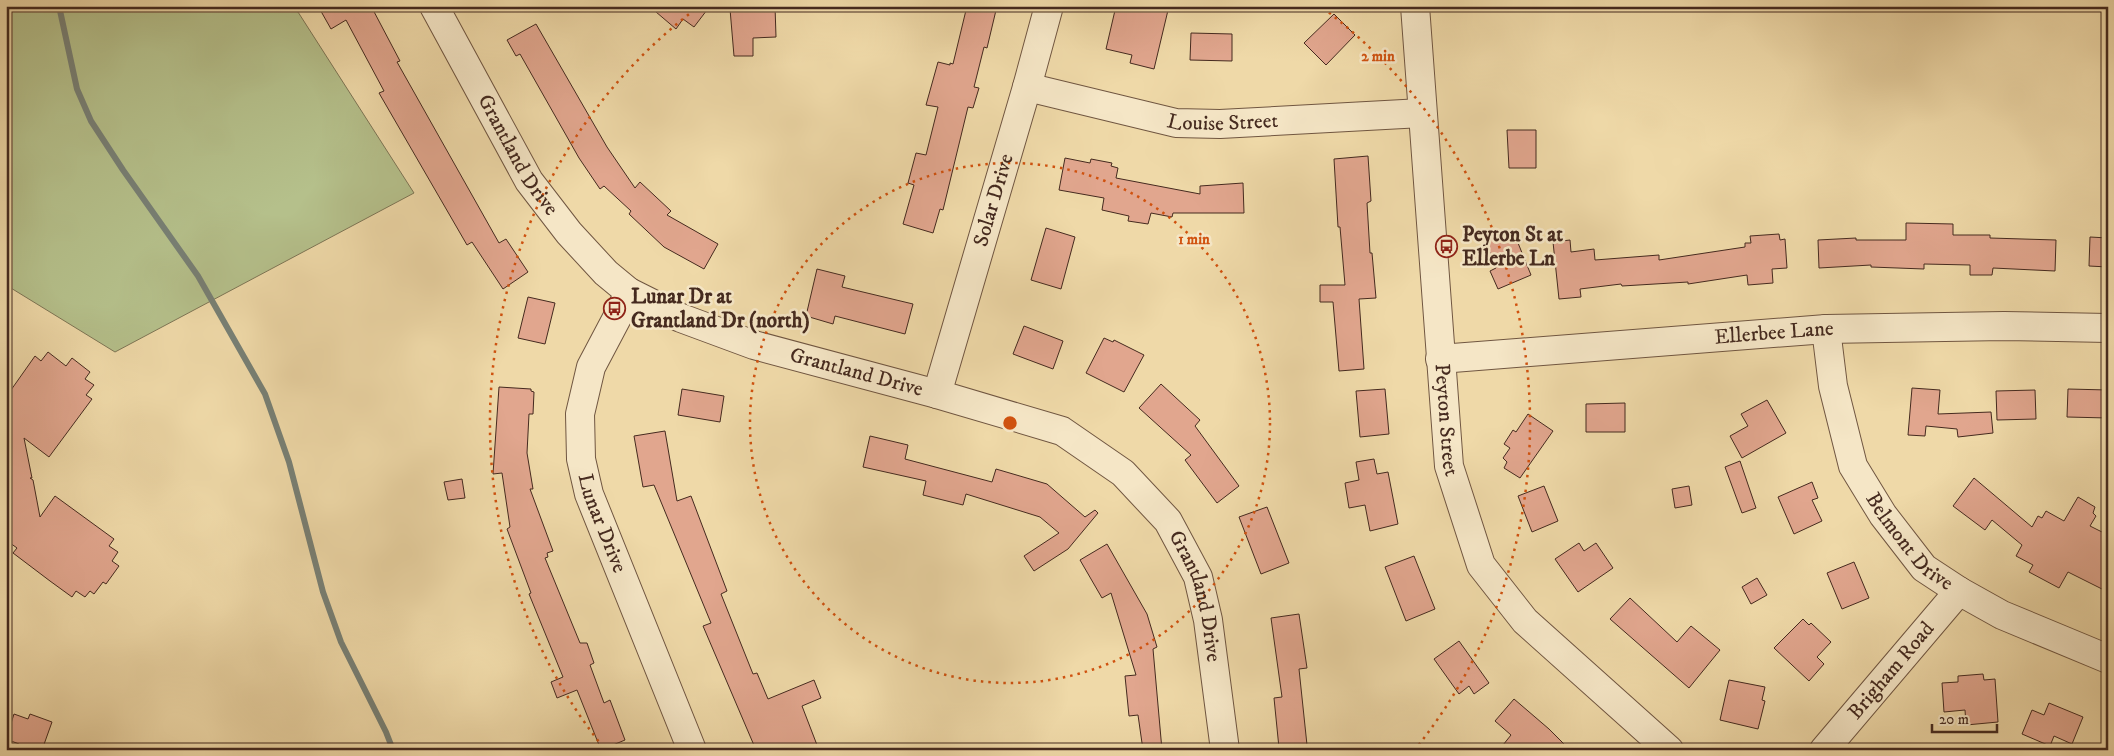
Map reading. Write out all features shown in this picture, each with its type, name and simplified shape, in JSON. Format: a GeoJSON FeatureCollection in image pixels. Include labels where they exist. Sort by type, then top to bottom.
{"type":"FeatureCollection","features":[{"type":"Feature","properties":{"kind":"street","name":"Grantland Drive"},"geometry":{"type":"LineString","coordinates":[[434,6],[529,181],[569,233],[606,273],[629,292],[680,318],[754,345],[937,394],[1062,431],[1123,473],[1168,521],[1198,577],[1208,620],[1225,750]]}},
{"type":"Feature","properties":{"kind":"street","name":"Solar Drive"},"geometry":{"type":"LineString","coordinates":[[937,394],[1049,6]]}},
{"type":"Feature","properties":{"kind":"street","name":"Peyton Street"},"geometry":{"type":"LineString","coordinates":[[1415,6],[1449,466],[1481,565],[1525,621],[1669,750]]}},
{"type":"Feature","properties":{"kind":"street","name":"Louise Street"},"geometry":{"type":"LineString","coordinates":[[1027,87],[1176,123],[1220,124],[1422,113]]}},
{"type":"Feature","properties":{"kind":"street","name":"Lunar Drive"},"geometry":{"type":"LineString","coordinates":[[629,292],[620,314],[591,367],[580,414],[581,459],[589,494],[692,750]]}},
{"type":"Feature","properties":{"kind":"street","name":"Ellerbee Lane"},"geometry":{"type":"LineString","coordinates":[[1440,358],[1826,329],[2004,326],[2108,328]]}},
{"type":"Feature","properties":{"kind":"street","name":"Belmont Drive"},"geometry":{"type":"LineString","coordinates":[[1826,329],[1833,386],[1853,466],[1883,514],[1924,568],[1959,591],[2002,615],[2108,658]]}},
{"type":"Feature","properties":{"kind":"street","name":"Brigham Road"},"geometry":{"type":"LineString","coordinates":[[1824,750],[1959,591]]}},
{"type":"Feature","properties":{"kind":"green space"},"geometry":{"type":"Polygon","coordinates":[[[6,6],[277,6],[298,12],[414,193],[115,352],[6,285],[6,6]]]}},
{"type":"Feature","properties":{"kind":"building"},"geometry":{"type":"Polygon","coordinates":[[[318,6],[371,6],[400,61],[397,62],[499,243],[506,239],[528,272],[503,289],[472,242],[467,245],[379,93],[384,91],[346,20],[331,29],[318,6]]]}},
{"type":"Feature","properties":{"kind":"building"},"geometry":{"type":"Polygon","coordinates":[[[649,6],[710,6],[694,27],[683,19],[676,29],[649,6]]]}},
{"type":"Feature","properties":{"kind":"building"},"geometry":{"type":"Polygon","coordinates":[[[737,6],[775,6],[776,37],[753,38],[753,56],[734,56],[730,9],[737,9],[737,6]]]}},
{"type":"Feature","properties":{"kind":"building"},"geometry":{"type":"Polygon","coordinates":[[[967,6],[997,6],[987,48],[984,47],[974,87],[979,88],[973,108],[968,107],[943,210],[940,209],[933,233],[903,224],[914,185],[908,183],[916,153],[926,155],[938,107],[926,105],[938,62],[953,64],[967,6]]]}},
{"type":"Feature","properties":{"kind":"building"},"geometry":{"type":"Polygon","coordinates":[[[1116,6],[1169,6],[1154,69],[1130,63],[1132,55],[1106,49],[1116,6]]]}},
{"type":"Feature","properties":{"kind":"building"},"geometry":{"type":"Polygon","coordinates":[[[1334,14],[1355,35],[1326,65],[1304,43],[1334,14]]]}},
{"type":"Feature","properties":{"kind":"building"},"geometry":{"type":"Polygon","coordinates":[[[536,24],[607,147],[635,188],[640,182],[671,211],[667,215],[718,244],[704,269],[664,247],[629,214],[631,211],[604,186],[600,189],[579,158],[520,54],[516,56],[507,40],[536,24]]]}},
{"type":"Feature","properties":{"kind":"building"},"geometry":{"type":"Polygon","coordinates":[[[1191,33],[1232,34],[1232,61],[1190,60],[1191,33]]]}},
{"type":"Feature","properties":{"kind":"building"},"geometry":{"type":"Polygon","coordinates":[[[1507,130],[1536,130],[1536,168],[1509,168],[1507,130]]]}},
{"type":"Feature","properties":{"kind":"building"},"geometry":{"type":"Polygon","coordinates":[[[1368,156],[1371,201],[1367,203],[1370,253],[1372,253],[1376,298],[1359,299],[1364,369],[1339,371],[1333,302],[1320,302],[1320,285],[1345,285],[1340,227],[1338,227],[1334,159],[1368,156]]]}},
{"type":"Feature","properties":{"kind":"building"},"geometry":{"type":"Polygon","coordinates":[[[1065,158],[1090,163],[1091,159],[1112,163],[1111,166],[1118,168],[1116,178],[1200,194],[1200,186],[1243,183],[1244,213],[1173,213],[1172,217],[1151,213],[1148,224],[1128,221],[1129,216],[1102,210],[1104,198],[1059,190],[1065,158]]]}},
{"type":"Feature","properties":{"kind":"building"},"geometry":{"type":"Polygon","coordinates":[[[1906,223],[1953,224],[1953,235],[1990,235],[1990,238],[2056,240],[2055,271],[1993,268],[1992,275],[1970,275],[1970,265],[1924,264],[1924,269],[1871,267],[1871,265],[1819,268],[1818,240],[1856,238],[1856,240],[1906,240],[1906,223]]]}},
{"type":"Feature","properties":{"kind":"building"},"geometry":{"type":"Polygon","coordinates":[[[1046,228],[1075,237],[1061,289],[1031,280],[1046,228]]]}},
{"type":"Feature","properties":{"kind":"building"},"geometry":{"type":"Polygon","coordinates":[[[1502,233],[1506,242],[1516,238],[1531,275],[1498,289],[1490,271],[1496,268],[1485,240],[1502,233]]]}},
{"type":"Feature","properties":{"kind":"building"},"geometry":{"type":"Polygon","coordinates":[[[1779,234],[1780,240],[1785,239],[1787,268],[1772,269],[1773,283],[1748,285],[1747,275],[1688,284],[1688,282],[1622,286],[1621,284],[1580,289],[1581,297],[1559,299],[1553,242],[1570,240],[1571,252],[1594,249],[1595,260],[1659,255],[1659,260],[1745,247],[1745,243],[1751,243],[1750,236],[1779,234]]]}},
{"type":"Feature","properties":{"kind":"building"},"geometry":{"type":"Polygon","coordinates":[[[2090,237],[2108,238],[2108,267],[2089,266],[2090,237]]]}},
{"type":"Feature","properties":{"kind":"building"},"geometry":{"type":"Polygon","coordinates":[[[817,269],[845,276],[842,287],[913,304],[905,334],[835,316],[833,324],[806,316],[817,269]]]}},
{"type":"Feature","properties":{"kind":"building"},"geometry":{"type":"Polygon","coordinates":[[[528,297],[555,303],[545,344],[518,338],[528,297]]]}},
{"type":"Feature","properties":{"kind":"building"},"geometry":{"type":"Polygon","coordinates":[[[1024,326],[1063,341],[1053,369],[1013,354],[1024,326]]]}},
{"type":"Feature","properties":{"kind":"building"},"geometry":{"type":"Polygon","coordinates":[[[1104,338],[1113,342],[1114,340],[1144,355],[1124,392],[1086,373],[1104,338]]]}},
{"type":"Feature","properties":{"kind":"building"},"geometry":{"type":"Polygon","coordinates":[[[48,352],[66,366],[72,358],[90,372],[85,379],[94,385],[86,395],[92,399],[49,457],[24,438],[32,478],[30,478],[33,480],[40,517],[55,496],[114,539],[109,546],[118,552],[112,561],[119,566],[106,584],[103,582],[94,594],[90,591],[85,597],[76,591],[72,597],[13,553],[17,548],[6,540],[6,391],[11,390],[35,356],[41,361],[48,352]]]}},
{"type":"Feature","properties":{"kind":"building"},"geometry":{"type":"Polygon","coordinates":[[[1161,384],[1200,420],[1195,426],[1239,486],[1217,503],[1185,460],[1191,455],[1139,408],[1161,384]]]}},
{"type":"Feature","properties":{"kind":"building"},"geometry":{"type":"Polygon","coordinates":[[[499,387],[531,389],[534,392],[533,414],[529,414],[527,453],[533,489],[530,489],[553,551],[547,553],[548,557],[545,558],[580,643],[587,643],[594,663],[590,665],[604,703],[610,700],[625,740],[601,750],[577,690],[557,698],[551,682],[563,677],[529,594],[531,593],[507,529],[510,527],[502,473],[493,474],[499,387]]]}},
{"type":"Feature","properties":{"kind":"building"},"geometry":{"type":"Polygon","coordinates":[[[1912,388],[1940,390],[1938,414],[1991,412],[1993,433],[1958,437],[1957,429],[1926,426],[1925,436],[1908,435],[1912,388]]]}},
{"type":"Feature","properties":{"kind":"building"},"geometry":{"type":"Polygon","coordinates":[[[682,389],[724,396],[720,422],[678,415],[682,389]]]}},
{"type":"Feature","properties":{"kind":"building"},"geometry":{"type":"Polygon","coordinates":[[[1385,389],[1389,434],[1360,437],[1356,391],[1385,389]]]}},
{"type":"Feature","properties":{"kind":"building"},"geometry":{"type":"Polygon","coordinates":[[[2068,389],[2108,390],[2108,418],[2067,417],[2068,389]]]}},
{"type":"Feature","properties":{"kind":"building"},"geometry":{"type":"Polygon","coordinates":[[[2035,390],[2036,419],[1997,420],[1996,391],[2035,390]]]}},
{"type":"Feature","properties":{"kind":"building"},"geometry":{"type":"Polygon","coordinates":[[[1767,400],[1786,433],[1742,458],[1730,436],[1748,426],[1741,414],[1767,400]]]}},
{"type":"Feature","properties":{"kind":"building"},"geometry":{"type":"Polygon","coordinates":[[[1625,403],[1625,432],[1586,432],[1586,404],[1625,403]]]}},
{"type":"Feature","properties":{"kind":"building"},"geometry":{"type":"Polygon","coordinates":[[[1528,414],[1553,431],[1520,478],[1504,468],[1507,462],[1503,458],[1510,448],[1504,444],[1513,430],[1516,432],[1528,414]]]}},
{"type":"Feature","properties":{"kind":"building"},"geometry":{"type":"Polygon","coordinates":[[[665,431],[677,501],[691,496],[727,591],[721,594],[753,674],[757,673],[768,699],[814,680],[821,698],[802,706],[817,745],[802,750],[756,750],[703,626],[711,623],[654,485],[643,487],[634,436],[665,431]]]}},
{"type":"Feature","properties":{"kind":"building"},"geometry":{"type":"Polygon","coordinates":[[[870,436],[908,445],[905,459],[992,482],[996,469],[1047,484],[1085,517],[1095,510],[1098,513],[1068,549],[1034,571],[1024,556],[1059,533],[1040,517],[966,494],[963,505],[923,495],[926,481],[863,467],[870,436]]]}},
{"type":"Feature","properties":{"kind":"building"},"geometry":{"type":"Polygon","coordinates":[[[1374,459],[1377,474],[1388,472],[1398,524],[1370,531],[1365,505],[1349,508],[1345,483],[1359,480],[1356,462],[1374,459]]]}},
{"type":"Feature","properties":{"kind":"building"},"geometry":{"type":"Polygon","coordinates":[[[1740,461],[1756,508],[1742,513],[1725,467],[1740,461]]]}},
{"type":"Feature","properties":{"kind":"building"},"geometry":{"type":"Polygon","coordinates":[[[1974,478],[2032,527],[2038,516],[2042,518],[2046,511],[2064,521],[2078,497],[2095,507],[2093,513],[2096,516],[2090,526],[2108,535],[2108,592],[2068,572],[2059,588],[2029,572],[2033,565],[2016,556],[2022,545],[1992,520],[1985,530],[1953,506],[1974,478]]]}},
{"type":"Feature","properties":{"kind":"building"},"geometry":{"type":"Polygon","coordinates":[[[462,479],[465,498],[448,500],[444,482],[462,479]]]}},
{"type":"Feature","properties":{"kind":"building"},"geometry":{"type":"Polygon","coordinates":[[[1812,482],[1818,498],[1812,500],[1822,521],[1794,534],[1778,497],[1812,482]]]}},
{"type":"Feature","properties":{"kind":"building"},"geometry":{"type":"Polygon","coordinates":[[[1544,486],[1558,521],[1532,532],[1518,496],[1544,486]]]}},
{"type":"Feature","properties":{"kind":"building"},"geometry":{"type":"Polygon","coordinates":[[[1689,486],[1692,505],[1675,508],[1672,489],[1689,486]]]}},
{"type":"Feature","properties":{"kind":"building"},"geometry":{"type":"Polygon","coordinates":[[[1267,507],[1289,563],[1261,574],[1239,517],[1267,507]]]}},
{"type":"Feature","properties":{"kind":"building"},"geometry":{"type":"Polygon","coordinates":[[[1579,543],[1584,551],[1596,543],[1613,568],[1578,592],[1555,559],[1579,543]]]}},
{"type":"Feature","properties":{"kind":"building"},"geometry":{"type":"Polygon","coordinates":[[[1107,544],[1147,614],[1157,647],[1153,649],[1162,750],[1143,750],[1138,715],[1129,716],[1125,676],[1136,675],[1111,593],[1102,598],[1080,560],[1107,544]]]}},
{"type":"Feature","properties":{"kind":"building"},"geometry":{"type":"Polygon","coordinates":[[[1414,556],[1435,609],[1406,621],[1385,567],[1414,556]]]}},
{"type":"Feature","properties":{"kind":"building"},"geometry":{"type":"Polygon","coordinates":[[[1854,562],[1869,598],[1842,609],[1827,573],[1854,562]]]}},
{"type":"Feature","properties":{"kind":"building"},"geometry":{"type":"Polygon","coordinates":[[[1757,578],[1767,595],[1751,604],[1742,587],[1757,578]]]}},
{"type":"Feature","properties":{"kind":"building"},"geometry":{"type":"Polygon","coordinates":[[[1630,598],[1677,642],[1691,626],[1720,650],[1689,688],[1610,619],[1630,598]]]}},
{"type":"Feature","properties":{"kind":"building"},"geometry":{"type":"Polygon","coordinates":[[[1299,614],[1307,668],[1299,669],[1307,745],[1279,748],[1274,698],[1282,697],[1271,618],[1299,614]]]}},
{"type":"Feature","properties":{"kind":"building"},"geometry":{"type":"Polygon","coordinates":[[[1803,619],[1809,625],[1811,623],[1831,642],[1817,657],[1824,664],[1809,681],[1774,648],[1803,619]]]}},
{"type":"Feature","properties":{"kind":"building"},"geometry":{"type":"Polygon","coordinates":[[[1459,641],[1489,683],[1474,694],[1469,686],[1459,694],[1434,659],[1459,641]]]}},
{"type":"Feature","properties":{"kind":"building"},"geometry":{"type":"Polygon","coordinates":[[[1983,674],[1984,680],[1995,679],[1998,722],[1966,725],[1965,710],[1944,712],[1942,683],[1958,682],[1958,676],[1983,674]]]}},
{"type":"Feature","properties":{"kind":"building"},"geometry":{"type":"Polygon","coordinates":[[[1729,680],[1765,687],[1762,700],[1765,701],[1758,729],[1720,720],[1729,680]]]}},
{"type":"Feature","properties":{"kind":"building"},"geometry":{"type":"Polygon","coordinates":[[[1514,699],[1570,750],[1499,750],[1511,735],[1495,721],[1514,699]]]}},
{"type":"Feature","properties":{"kind":"building"},"geometry":{"type":"Polygon","coordinates":[[[2049,703],[2083,717],[2072,744],[2054,736],[2050,746],[2022,734],[2032,710],[2044,715],[2049,703]]]}},
{"type":"Feature","properties":{"kind":"building"},"geometry":{"type":"Polygon","coordinates":[[[14,714],[28,719],[30,714],[52,722],[42,750],[17,750],[19,744],[6,739],[14,714]]]}},
{"type":"Feature","properties":{"kind":"waterway"},"geometry":{"type":"LineString","coordinates":[[59,6],[77,89],[91,121],[123,170],[198,276],[265,394],[289,462],[323,592],[341,642],[386,732],[393,750]]}},
{"type":"Feature","properties":{"kind":"place","name":"Peyton St at Ellerbe Ln"},"geometry":{"type":"Point","coordinates":[1446,247]}},
{"type":"Feature","properties":{"kind":"place","name":"Lunar Dr at Grantland Dr (north)"},"geometry":{"type":"Point","coordinates":[615,309]}}]}
